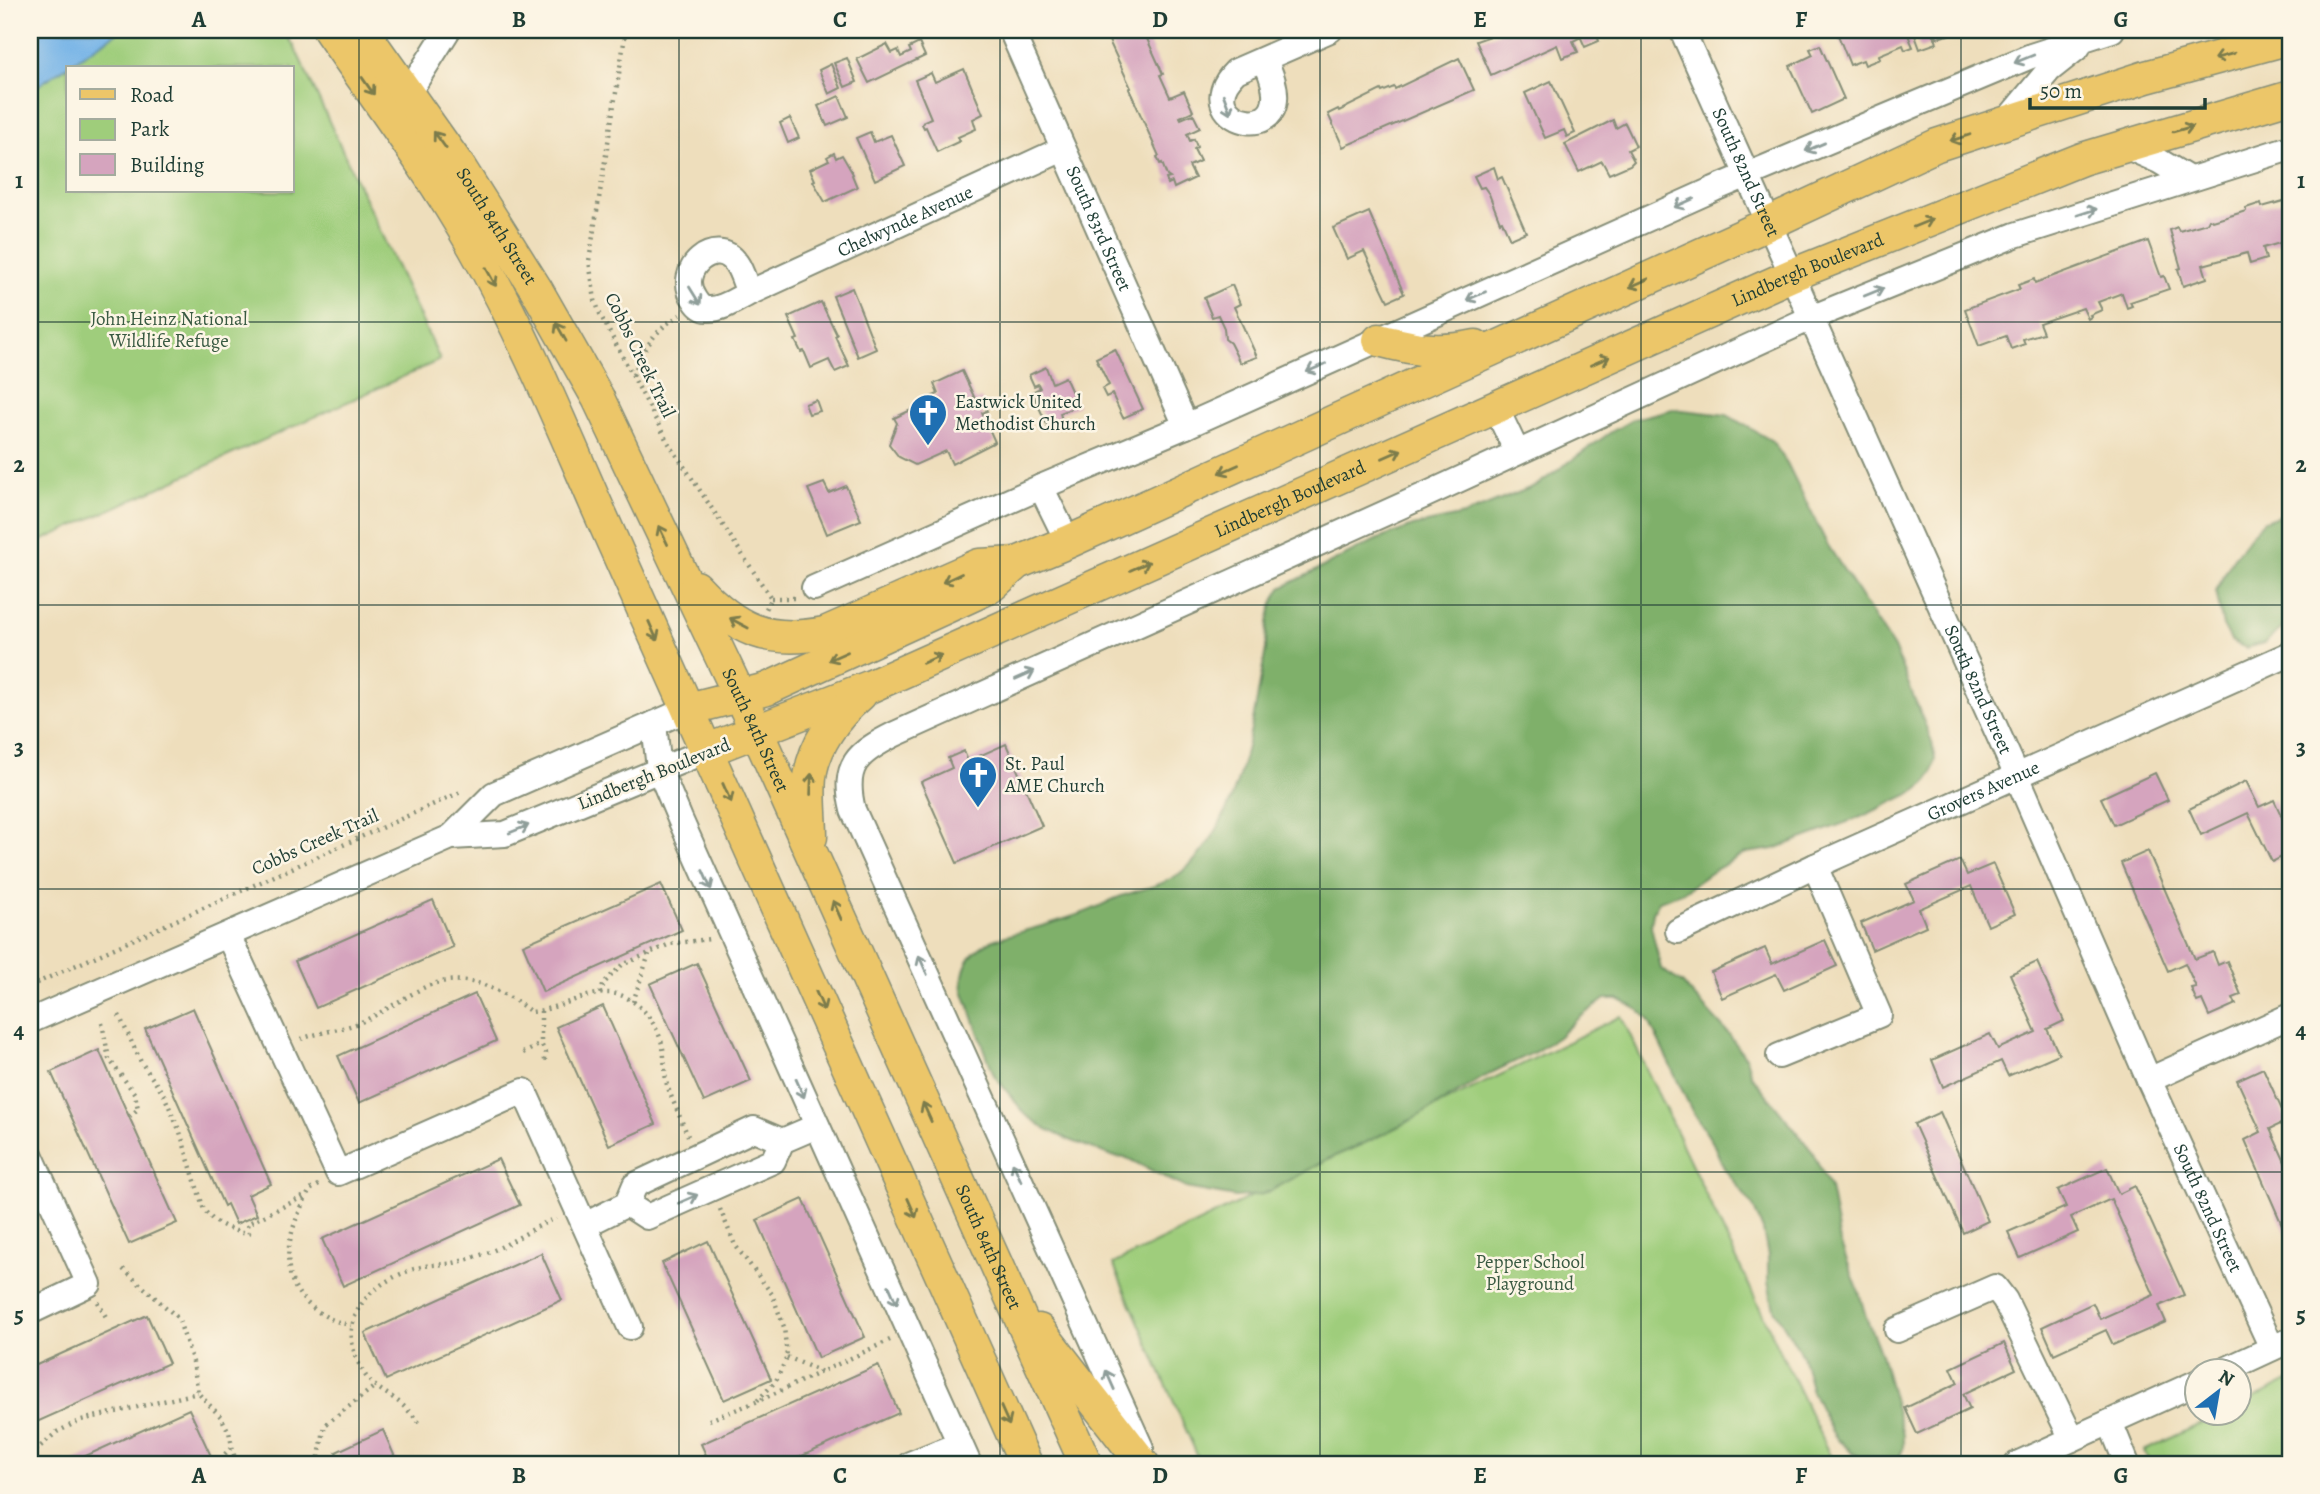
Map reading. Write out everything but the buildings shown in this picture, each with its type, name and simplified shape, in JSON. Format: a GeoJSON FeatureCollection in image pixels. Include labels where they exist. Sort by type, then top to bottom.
{"type":"FeatureCollection","features":[{"type":"Feature","properties":{"kind":"main road","name":"South 84th Street"},"geometry":{"type":"LineString","coordinates":[[329,30],[443,195],[509,312],[539,372],[1026,1464]]}},
{"type":"Feature","properties":{"kind":"main road","name":"South 84th Street"},"geometry":{"type":"LineString","coordinates":[[362,30],[460,168],[536,289],[598,398],[757,732],[1086,1464]]}},
{"type":"Feature","properties":{"kind":"main road","name":"Lindbergh Boulevard"},"geometry":{"type":"LineString","coordinates":[[688,709],[767,689],[990,587],[1017,563],[1937,145],[2146,77],[2290,38]]}},
{"type":"Feature","properties":{"kind":"main road","name":"Lindbergh Boulevard"},"geometry":{"type":"LineString","coordinates":[[708,750],[869,687],[1792,275],[2082,159],[2290,97]]}},
{"type":"Feature","properties":{"kind":"main road"},"geometry":{"type":"LineString","coordinates":[[1379,340],[1418,350],[1447,352],[1519,337]]}},
{"type":"Feature","properties":{"kind":"main road"},"geometry":{"type":"LineString","coordinates":[[679,569],[728,617],[756,632],[785,638],[825,633],[979,565],[1017,563]]}},
{"type":"Feature","properties":{"kind":"main road"},"geometry":{"type":"LineString","coordinates":[[811,853],[810,790],[813,763],[832,726],[851,702],[869,687]]}},
{"type":"Feature","properties":{"kind":"main road"},"geometry":{"type":"LineString","coordinates":[[1006,1287],[1146,1464]]}},
{"type":"Feature","properties":{"kind":"street"},"geometry":{"type":"LineString","coordinates":[[407,95],[448,30]]}},
{"type":"Feature","properties":{"kind":"street","name":"South 83rd Street"},"geometry":{"type":"LineString","coordinates":[[1011,30],[1186,426]]}},
{"type":"Feature","properties":{"kind":"street"},"geometry":{"type":"LineString","coordinates":[[1264,59],[1330,30]]}},
{"type":"Feature","properties":{"kind":"street","name":"South 82nd Street"},"geometry":{"type":"LineString","coordinates":[[1682,30],[2017,776],[2149,1080],[2281,1344]]}},
{"type":"Feature","properties":{"kind":"street"},"geometry":{"type":"LineString","coordinates":[[814,588],[1186,426],[1746,176],[2031,56],[2108,31]]}},
{"type":"Feature","properties":{"kind":"street"},"geometry":{"type":"LineString","coordinates":[[2005,123],[2049,70],[2071,52],[2108,31]]}},
{"type":"Feature","properties":{"kind":"street"},"geometry":{"type":"LineString","coordinates":[[2125,146],[2159,161],[2189,179]]}},
{"type":"Feature","properties":{"kind":"street"},"geometry":{"type":"LineString","coordinates":[[1146,1464],[853,810],[848,789],[849,774],[856,760],[869,747],[895,734],[1811,318],[2015,235],[2290,148]]}},
{"type":"Feature","properties":{"kind":"street","name":"Chelwynde Avenue"},"geometry":{"type":"LineString","coordinates":[[698,304],[706,309],[719,307],[1063,149]]}},
{"type":"Feature","properties":{"kind":"street"},"geometry":{"type":"LineString","coordinates":[[698,304],[690,293],[687,282],[696,262],[708,254],[721,253],[737,263],[749,293]]}},
{"type":"Feature","properties":{"kind":"street"},"geometry":{"type":"LineString","coordinates":[[1496,408],[1517,452]]}},
{"type":"Feature","properties":{"kind":"street"},"geometry":{"type":"LineString","coordinates":[[1041,487],[1068,542]]}},
{"type":"Feature","properties":{"kind":"street","name":"Grovers Avenue"},"geometry":{"type":"LineString","coordinates":[[1678,930],[2290,654]]}},
{"type":"Feature","properties":{"kind":"street","name":"Lindbergh Boulevard"},"geometry":{"type":"LineString","coordinates":[[451,837],[494,794],[688,709]]}},
{"type":"Feature","properties":{"kind":"street"},"geometry":{"type":"LineString","coordinates":[[654,724],[659,769],[965,1454],[910,1464]]}},
{"type":"Feature","properties":{"kind":"street","name":"Lindbergh Boulevard"},"geometry":{"type":"LineString","coordinates":[[30,1021],[451,837],[505,834],[708,750]]}},
{"type":"Feature","properties":{"kind":"street"},"geometry":{"type":"LineString","coordinates":[[1779,1056],[1879,1015],[1815,866]]}},
{"type":"Feature","properties":{"kind":"street"},"geometry":{"type":"LineString","coordinates":[[228,934],[338,1173],[524,1091],[631,1327]]}},
{"type":"Feature","properties":{"kind":"street"},"geometry":{"type":"LineString","coordinates":[[2149,1080],[2290,1016]]}},
{"type":"Feature","properties":{"kind":"street"},"geometry":{"type":"LineString","coordinates":[[627,1204],[647,1217],[773,1161],[782,1141],[817,1126]]}},
{"type":"Feature","properties":{"kind":"street"},"geometry":{"type":"LineString","coordinates":[[585,1225],[627,1204],[635,1185],[754,1129],[782,1141]]}},
{"type":"Feature","properties":{"kind":"street"},"geometry":{"type":"LineString","coordinates":[[30,1154],[89,1284],[30,1312]]}},
{"type":"Feature","properties":{"kind":"street"},"geometry":{"type":"LineString","coordinates":[[1898,1330],[1995,1287],[2005,1300],[2073,1439]]}},
{"type":"Feature","properties":{"kind":"street"},"geometry":{"type":"LineString","coordinates":[[2250,1358],[2281,1344]]}},
{"type":"Feature","properties":{"kind":"street"},"geometry":{"type":"LineString","coordinates":[[2017,1464],[2184,1388]]}},
{"type":"Feature","properties":{"kind":"street"},"geometry":{"type":"LineString","coordinates":[[2110,1422],[2127,1464]]}},
{"type":"Feature","properties":{"kind":"path","name":"Cobbs Creek Trail"},"geometry":{"type":"LineString","coordinates":[[626,30],[589,261],[595,300],[666,439],[771,598],[760,619]]}},
{"type":"Feature","properties":{"kind":"path"},"geometry":{"type":"LineString","coordinates":[[633,376],[645,349],[661,327],[698,304]]}},
{"type":"Feature","properties":{"kind":"path","name":"Cobbs Creek Trail"},"geometry":{"type":"LineString","coordinates":[[30,986],[472,786]]}},
{"type":"Feature","properties":{"kind":"path"},"geometry":{"type":"LineString","coordinates":[[600,994],[604,983],[622,965],[670,944],[711,939]]}},
{"type":"Feature","properties":{"kind":"path"},"geometry":{"type":"LineString","coordinates":[[633,1002],[649,953]]}},
{"type":"Feature","properties":{"kind":"path"},"geometry":{"type":"LineString","coordinates":[[312,1035],[359,1023],[425,987],[443,982],[468,981],[492,986],[510,995],[531,1012],[611,993],[628,998],[646,1012],[663,1046],[667,1083],[685,1127]]}},
{"type":"Feature","properties":{"kind":"path"},"geometry":{"type":"LineString","coordinates":[[541,1011],[541,1044],[546,1053],[544,1065]]}},
{"type":"Feature","properties":{"kind":"path"},"geometry":{"type":"LineString","coordinates":[[119,1015],[141,1062],[164,1095],[180,1132],[204,1210],[214,1220],[241,1233],[249,1233],[247,1224],[307,1195]]}},
{"type":"Feature","properties":{"kind":"path"},"geometry":{"type":"LineString","coordinates":[[102,1023],[109,1059],[135,1094],[138,1109],[130,1116]]}},
{"type":"Feature","properties":{"kind":"path"},"geometry":{"type":"LineString","coordinates":[[523,1053],[541,1044]]}},
{"type":"Feature","properties":{"kind":"path"},"geometry":{"type":"LineString","coordinates":[[338,1173],[310,1190],[307,1195],[289,1252],[289,1278],[297,1293],[310,1306],[334,1322],[352,1325]]}},
{"type":"Feature","properties":{"kind":"path"},"geometry":{"type":"LineString","coordinates":[[723,1217],[735,1245],[772,1294],[783,1327],[787,1357],[776,1381],[756,1402]]}},
{"type":"Feature","properties":{"kind":"path"},"geometry":{"type":"LineString","coordinates":[[419,1422],[398,1401],[374,1387],[353,1352],[352,1325],[365,1297],[384,1282],[421,1267],[455,1262],[509,1245],[544,1223]]}},
{"type":"Feature","properties":{"kind":"path"},"geometry":{"type":"LineString","coordinates":[[123,1269],[178,1318],[193,1362],[198,1393],[221,1417],[229,1432],[236,1464]]}},
{"type":"Feature","properties":{"kind":"path"},"geometry":{"type":"LineString","coordinates":[[709,1420],[756,1402],[891,1340]]}},
{"type":"Feature","properties":{"kind":"path"},"geometry":{"type":"LineString","coordinates":[[787,1357],[822,1372]]}},
{"type":"Feature","properties":{"kind":"path"},"geometry":{"type":"LineString","coordinates":[[322,1464],[319,1456],[325,1425],[374,1387]]}},
{"type":"Feature","properties":{"kind":"path"},"geometry":{"type":"LineString","coordinates":[[30,1455],[57,1432],[81,1420],[198,1393]]}},
{"type":"Feature","properties":{"kind":"path"},"geometry":{"type":"LineString","coordinates":[[215,1464],[232,1447]]}},
{"type":"Feature","properties":{"kind":"green space","name":"John Heinz National Wildlife Refuge"},"geometry":{"type":"Polygon","coordinates":[[[92,30],[283,30],[294,46],[440,360],[30,546],[30,76],[92,30]]]}},
{"type":"Feature","properties":{"kind":"green space"},"geometry":{"type":"Polygon","coordinates":[[[1673,409],[1727,415],[1772,441],[1787,463],[1827,544],[1894,648],[1932,742],[1935,759],[1932,773],[1926,783],[1916,791],[1861,817],[1774,849],[1746,853],[1683,892],[1659,901],[1653,912],[1651,926],[1661,969],[1682,983],[1728,1033],[1746,1058],[1751,1075],[1812,1151],[1830,1188],[1840,1242],[1881,1354],[1903,1435],[1903,1449],[1896,1464],[1867,1464],[1838,1440],[1831,1430],[1812,1392],[1802,1355],[1774,1309],[1768,1282],[1768,1256],[1763,1230],[1753,1206],[1724,1168],[1713,1143],[1692,1111],[1648,1019],[1639,1010],[1618,999],[1605,999],[1535,1052],[1491,1073],[1413,1119],[1328,1159],[1272,1190],[1260,1195],[1236,1197],[1186,1188],[1127,1158],[1115,1157],[1067,1139],[1026,1115],[994,1075],[963,990],[963,973],[969,960],[993,940],[1059,921],[1165,882],[1179,874],[1200,855],[1217,830],[1240,771],[1255,708],[1269,618],[1281,588],[1376,540],[1413,526],[1464,515],[1537,485],[1611,432],[1634,419],[1673,409]]]}},
{"type":"Feature","properties":{"kind":"green space"},"geometry":{"type":"Polygon","coordinates":[[[2290,514],[2290,622],[2264,643],[2246,648],[2231,641],[2223,626],[2216,591],[2231,562],[2252,533],[2264,521],[2290,514]]]}},
{"type":"Feature","properties":{"kind":"green space","name":"Pepper School Playground"},"geometry":{"type":"Polygon","coordinates":[[[1621,1016],[1834,1464],[1201,1464],[1113,1264],[1621,1016]]]}},
{"type":"Feature","properties":{"kind":"green space"},"geometry":{"type":"Polygon","coordinates":[[[2290,1380],[2290,1464],[2150,1464],[2144,1451],[2192,1428],[2254,1428],[2254,1398],[2290,1380]]]}},
{"type":"Feature","properties":{"kind":"water"},"geometry":{"type":"Polygon","coordinates":[[[30,30],[121,30],[66,66],[30,91],[30,30]]]}},
{"type":"Feature","properties":{"kind":"place","name":"Eastwick United Methodist Church"},"geometry":{"type":"Point","coordinates":[928,447]}},
{"type":"Feature","properties":{"kind":"place","name":"St. Paul AME Church"},"geometry":{"type":"Point","coordinates":[978,809]}}]}
